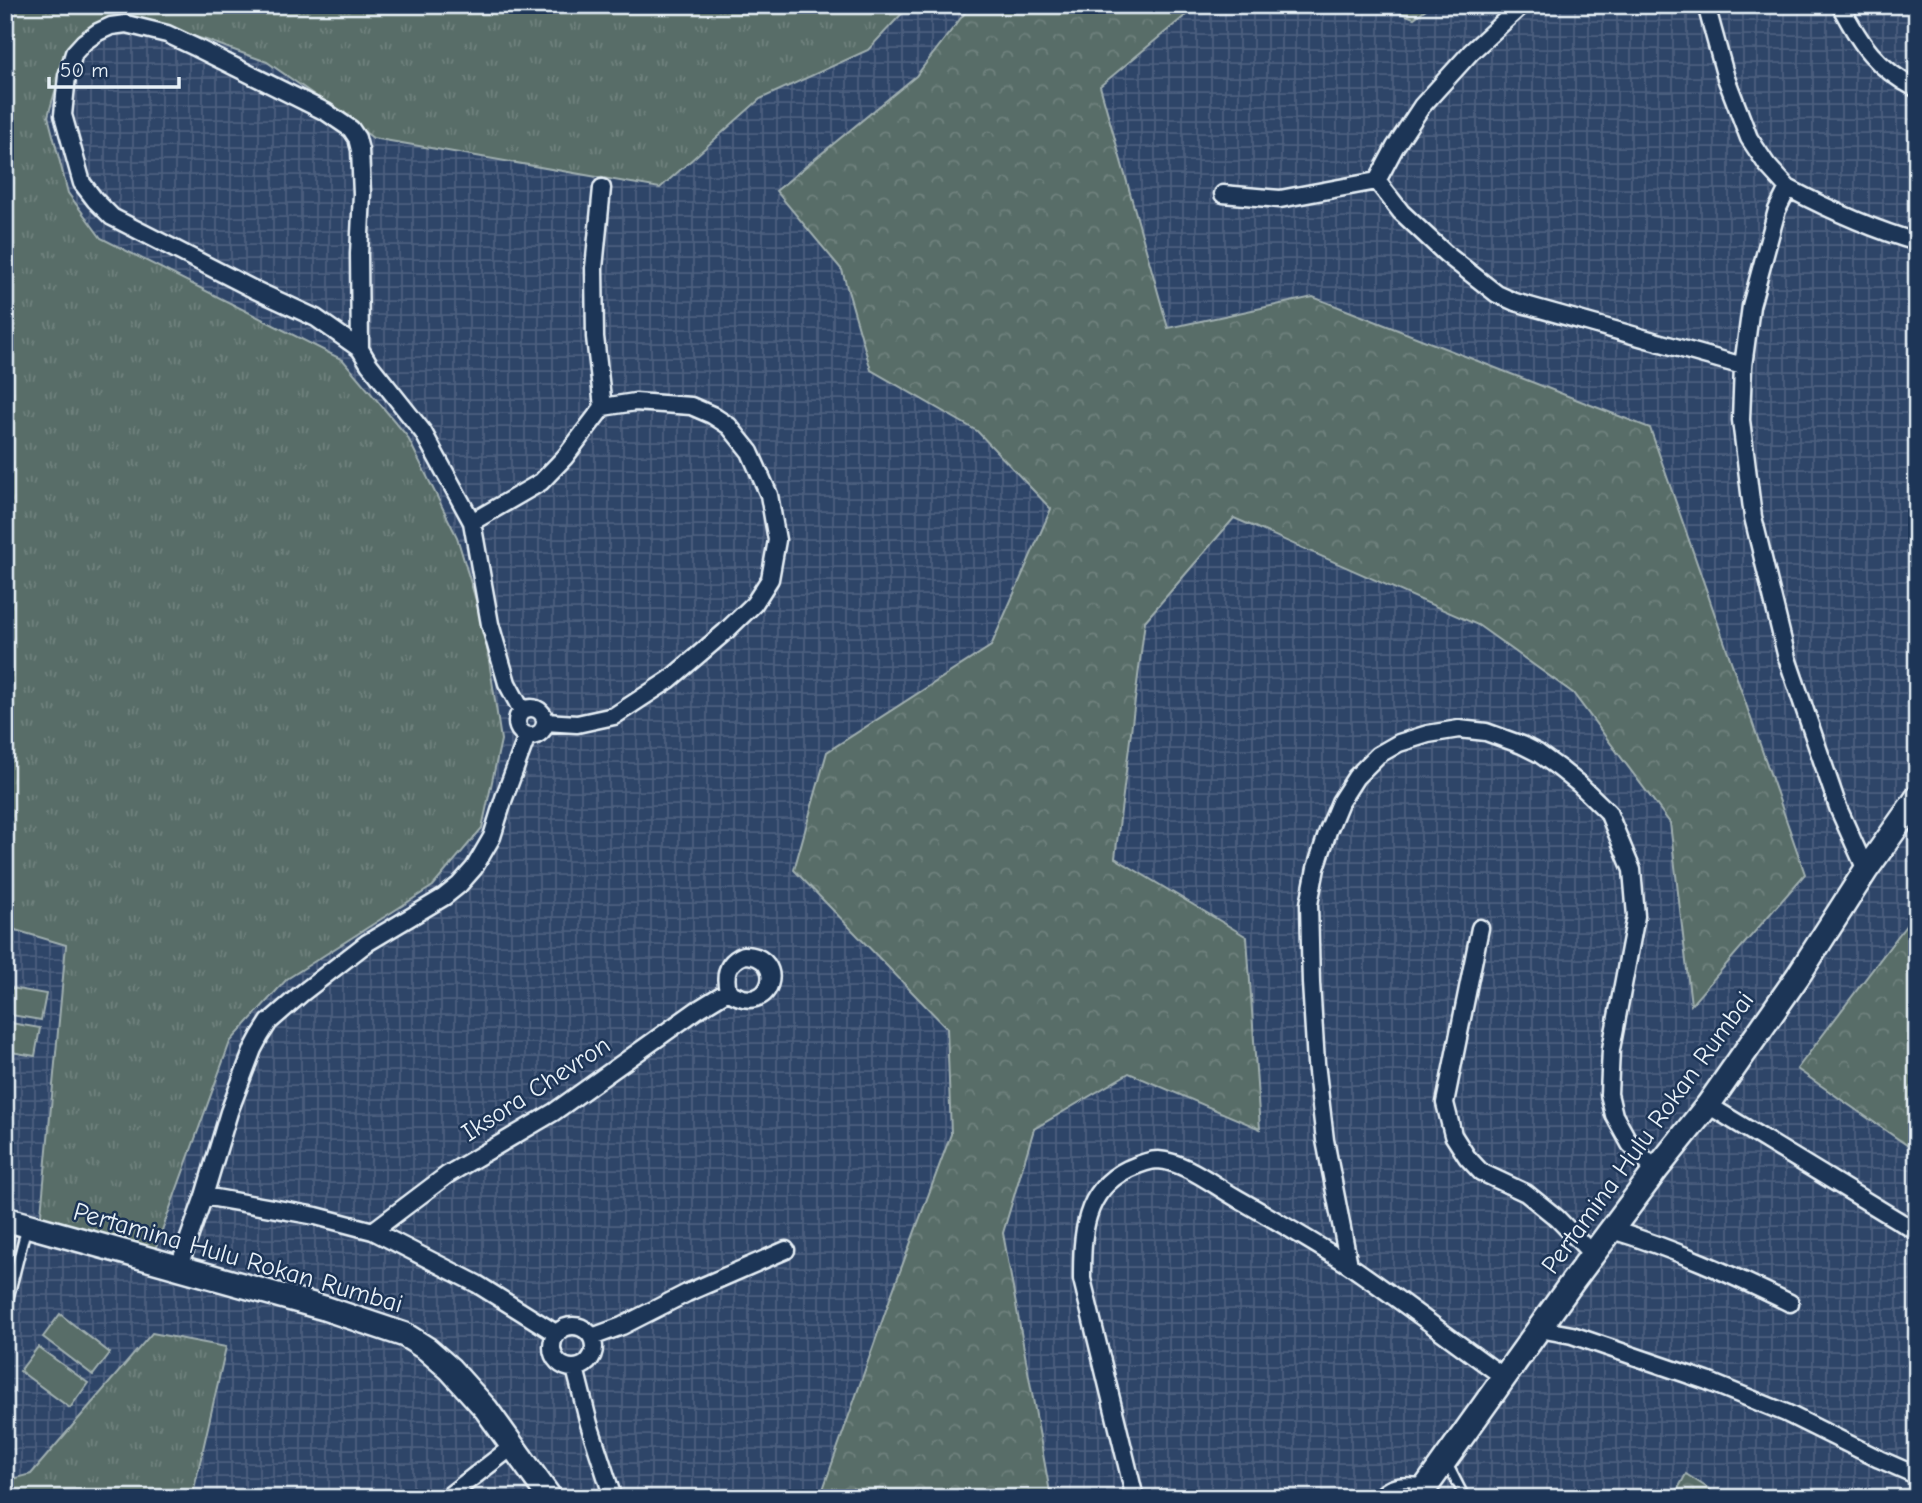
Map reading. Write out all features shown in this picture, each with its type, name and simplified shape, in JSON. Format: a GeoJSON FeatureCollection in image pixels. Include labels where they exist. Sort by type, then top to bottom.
{"type":"FeatureCollection","features":[{"type":"Feature","properties":{"kind":"street"},"geometry":{"type":"LineString","coordinates":[[1377,181],[1422,106],[1471,52],[1522,5]]}},
{"type":"Feature","properties":{"kind":"street"},"geometry":{"type":"LineString","coordinates":[[1706,5],[1726,78],[1749,138],[1767,166],[1788,188],[1819,204],[1880,231],[1917,242]]}},
{"type":"Feature","properties":{"kind":"street"},"geometry":{"type":"LineString","coordinates":[[1840,5],[1858,39],[1875,60],[1895,78],[1917,89]]}},
{"type":"Feature","properties":{"kind":"street"},"geometry":{"type":"LineString","coordinates":[[360,349],[359,254],[362,194],[360,150],[351,129],[326,112],[167,34],[126,24],[111,26],[84,41],[74,53],[66,76],[63,114],[82,183],[112,217],[230,278],[316,318],[360,349],[423,432],[472,522],[490,624],[507,683],[522,712]]}},
{"type":"Feature","properties":{"kind":"street"},"geometry":{"type":"LineString","coordinates":[[1223,194],[1280,199],[1377,181]]}},
{"type":"Feature","properties":{"kind":"street"},"geometry":{"type":"LineString","coordinates":[[1377,181],[1417,228],[1497,294],[1527,306],[1743,366]]}},
{"type":"Feature","properties":{"kind":"street"},"geometry":{"type":"LineString","coordinates":[[472,522],[541,482],[565,457],[603,407],[595,337],[594,268],[602,188]]}},
{"type":"Feature","properties":{"kind":"street"},"geometry":{"type":"LineString","coordinates":[[1788,188],[1777,210],[1751,306],[1743,366],[1741,420],[1753,517],[1787,658],[1839,810],[1866,870]]}},
{"type":"Feature","properties":{"kind":"street"},"geometry":{"type":"LineString","coordinates":[[545,722],[577,724],[614,716],[670,680],[725,632],[754,604],[770,579],[777,540],[769,495],[751,452],[729,426],[712,415],[691,407],[635,402],[603,407]]}},
{"type":"Feature","properties":{"kind":"street"},"geometry":{"type":"LineString","coordinates":[[526,709],[537,709],[544,717],[544,727],[540,733],[527,736],[519,730],[517,725],[522,712],[526,709]]}},
{"type":"Feature","properties":{"kind":"street"},"geometry":{"type":"LineString","coordinates":[[1349,1265],[1325,1140],[1316,1063],[1309,904],[1328,831],[1340,802],[1356,777],[1378,755],[1399,743],[1418,737],[1459,729],[1486,732],[1522,745],[1538,753],[1579,783],[1608,812],[1632,870],[1636,916],[1611,1049],[1609,1094],[1614,1115],[1630,1144],[1656,1170]]}},
{"type":"Feature","properties":{"kind":"street"},"geometry":{"type":"LineString","coordinates":[[178,1269],[204,1196],[233,1099],[253,1049],[269,1022],[367,943],[444,897],[459,885],[474,868],[492,837],[527,736]]}},
{"type":"Feature","properties":{"kind":"street","name":"Pertamina Hulu Rokan Rumbai"},"geometry":{"type":"LineString","coordinates":[[1423,1490],[1593,1255],[1708,1105],[1917,798]]}},
{"type":"Feature","properties":{"kind":"street"},"geometry":{"type":"LineString","coordinates":[[1480,928],[1445,1103],[1453,1135],[1466,1157],[1481,1172],[1526,1193],[1557,1218],[1593,1255]]}},
{"type":"Feature","properties":{"kind":"street","name":"Iksora Chevron"},"geometry":{"type":"LineString","coordinates":[[373,1231],[447,1175],[554,1112],[728,991]]}},
{"type":"Feature","properties":{"kind":"street"},"geometry":{"type":"LineString","coordinates":[[1708,1105],[1917,1232]]}},
{"type":"Feature","properties":{"kind":"street"},"geometry":{"type":"LineString","coordinates":[[1135,1498],[1082,1279],[1082,1248],[1087,1216],[1093,1201],[1103,1188],[1114,1177],[1153,1160],[1184,1168],[1349,1265],[1504,1377]]}},
{"type":"Feature","properties":{"kind":"street"},"geometry":{"type":"LineString","coordinates":[[204,1196],[316,1216],[373,1231],[477,1284],[557,1334]]}},
{"type":"Feature","properties":{"kind":"street","name":"Pertamina Hulu Rokan Rumbai"},"geometry":{"type":"LineString","coordinates":[[14,1222],[324,1308],[405,1335],[450,1369],[486,1409],[550,1498]]}},
{"type":"Feature","properties":{"kind":"street"},"geometry":{"type":"LineString","coordinates":[[1612,1230],[1643,1239],[1718,1269],[1790,1303]]}},
{"type":"Feature","properties":{"kind":"street"},"geometry":{"type":"LineString","coordinates":[[592,1338],[786,1250]]}},
{"type":"Feature","properties":{"kind":"street"},"geometry":{"type":"LineString","coordinates":[[575,1326],[585,1330],[594,1345],[589,1361],[583,1366],[565,1367],[553,1353],[557,1334],[565,1328],[575,1326]]}},
{"type":"Feature","properties":{"kind":"street"},"geometry":{"type":"LineString","coordinates":[[1539,1329],[1572,1335],[1707,1381],[1786,1413],[1879,1459],[1917,1473]]}},
{"type":"Feature","properties":{"kind":"street"},"geometry":{"type":"LineString","coordinates":[[575,1368],[589,1424],[613,1498]]}},
{"type":"Feature","properties":{"kind":"street"},"geometry":{"type":"LineString","coordinates":[[446,1498],[513,1446]]}},
{"type":"Feature","properties":{"kind":"lane"},"geometry":{"type":"LineString","coordinates":[[5,1255],[14,1222]]}},
{"type":"Feature","properties":{"kind":"lane"},"geometry":{"type":"LineString","coordinates":[[5,1312],[14,1222]]}},
{"type":"Feature","properties":{"kind":"lane"},"geometry":{"type":"LineString","coordinates":[[1446,1461],[1465,1498]]}},
{"type":"Feature","properties":{"kind":"lane"},"geometry":{"type":"LineString","coordinates":[[1375,1498],[1379,1491],[1395,1482],[1423,1490]]}},
{"type":"Feature","properties":{"kind":"shaded area"},"geometry":{"type":"Polygon","coordinates":[[[5,5],[1917,5],[1917,1498],[5,1498],[5,5]]]}},
{"type":"Feature","properties":{"kind":"green space"},"geometry":{"type":"Polygon","coordinates":[[[5,5],[910,5],[868,50],[760,99],[660,188],[373,138],[267,62],[206,40],[126,17],[67,50],[48,116],[68,193],[101,238],[343,360],[407,436],[457,537],[484,627],[501,740],[482,828],[433,886],[287,979],[230,1042],[152,1258],[40,1225],[66,945],[5,927],[5,5]]]}},
{"type":"Feature","properties":{"kind":"green space"},"geometry":{"type":"Polygon","coordinates":[[[971,5],[1198,5],[1100,86],[1168,328],[1313,297],[1650,428],[1805,874],[1691,1005],[1670,823],[1573,693],[1478,625],[1234,518],[1145,621],[1115,858],[1247,937],[1260,1129],[1129,1073],[1034,1129],[1003,1233],[1051,1498],[820,1498],[951,1134],[947,1028],[794,870],[827,752],[991,646],[1051,509],[977,431],[871,370],[842,270],[776,191],[916,76],[971,5]]]}},
{"type":"Feature","properties":{"kind":"green space"},"geometry":{"type":"Polygon","coordinates":[[[1380,5],[1431,5],[1414,18],[1380,5]]]}},
{"type":"Feature","properties":{"kind":"green space"},"geometry":{"type":"Polygon","coordinates":[[[1917,911],[1917,1152],[1797,1069],[1917,911]]]}},
{"type":"Feature","properties":{"kind":"green space"},"geometry":{"type":"Polygon","coordinates":[[[5,987],[46,994],[41,1020],[5,1014],[5,987]]]}},
{"type":"Feature","properties":{"kind":"green space"},"geometry":{"type":"Polygon","coordinates":[[[5,1022],[40,1028],[35,1056],[5,1051],[5,1022]]]}},
{"type":"Feature","properties":{"kind":"green space"},"geometry":{"type":"Polygon","coordinates":[[[60,1314],[110,1353],[93,1375],[43,1337],[60,1314]]]}},
{"type":"Feature","properties":{"kind":"green space"},"geometry":{"type":"Polygon","coordinates":[[[152,1333],[226,1347],[192,1498],[5,1498],[5,1481],[31,1474],[152,1333]]]}},
{"type":"Feature","properties":{"kind":"green space"},"geometry":{"type":"Polygon","coordinates":[[[38,1347],[88,1383],[70,1408],[20,1371],[38,1347]]]}},
{"type":"Feature","properties":{"kind":"green space"},"geometry":{"type":"Polygon","coordinates":[[[1686,1474],[1723,1498],[1673,1498],[1686,1474]]]}}]}
